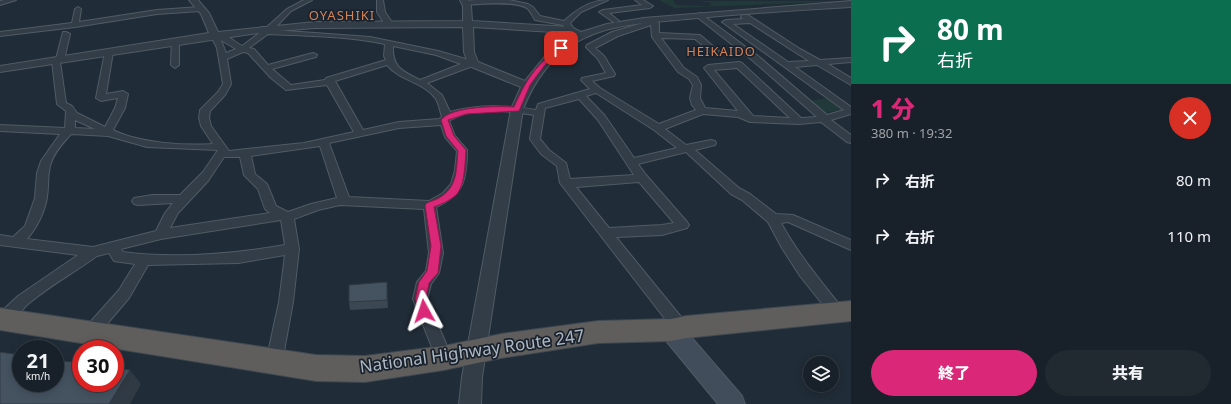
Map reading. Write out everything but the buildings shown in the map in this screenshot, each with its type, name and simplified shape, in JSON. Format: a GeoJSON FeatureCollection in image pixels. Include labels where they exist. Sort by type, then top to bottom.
{"type":"FeatureCollection","features":[{"type":"Feature","properties":{"kind":"highway","name":"National Highway Route 247"},"geometry":{"type":"LineString","coordinates":[[2,319],[316,368],[366,369],[444,358],[501,346],[598,332],[676,329],[844,311]]}},
{"type":"Feature","properties":{"kind":"main road"},"geometry":{"type":"LineString","coordinates":[[676,329],[733,404]]}},
{"type":"Feature","properties":{"kind":"street"},"geometry":{"type":"LineString","coordinates":[[193,0],[207,18],[221,48],[226,87],[204,113],[206,126],[226,154],[245,154],[324,143],[399,125],[446,119],[471,111],[516,109],[539,113]]}},
{"type":"Feature","properties":{"kind":"street"},"geometry":{"type":"LineString","coordinates":[[222,58],[243,49],[289,10],[309,0]]}},
{"type":"Feature","properties":{"kind":"street"},"geometry":{"type":"LineString","coordinates":[[380,0],[381,12],[389,24]]}},
{"type":"Feature","properties":{"kind":"street"},"geometry":{"type":"LineString","coordinates":[[471,64],[468,24],[464,1],[507,0],[530,7],[538,18],[572,30],[597,43]]}},
{"type":"Feature","properties":{"kind":"street"},"geometry":{"type":"LineString","coordinates":[[470,404],[472,377],[516,109],[527,85],[542,64],[572,30],[579,11],[605,0]]}},
{"type":"Feature","properties":{"kind":"street"},"geometry":{"type":"LineString","coordinates":[[638,0],[650,6],[613,9],[603,12],[625,22],[655,23],[655,35],[681,70],[693,77],[697,85],[695,98],[697,105],[702,111]]}},
{"type":"Feature","properties":{"kind":"street"},"geometry":{"type":"LineString","coordinates":[[0,10],[6,1]]}},
{"type":"Feature","properties":{"kind":"street"},"geometry":{"type":"LineString","coordinates":[[0,69],[216,36],[327,25],[468,24],[572,30],[598,29],[625,22],[736,11],[851,4]]}},
{"type":"Feature","properties":{"kind":"street"},"geometry":{"type":"LineString","coordinates":[[75,25],[78,9]]}},
{"type":"Feature","properties":{"kind":"street"},"geometry":{"type":"LineString","coordinates":[[0,34],[75,25],[157,12],[200,9]]}},
{"type":"Feature","properties":{"kind":"street"},"geometry":{"type":"LineString","coordinates":[[736,11],[797,51],[851,82]]}},
{"type":"Feature","properties":{"kind":"street"},"geometry":{"type":"LineString","coordinates":[[700,15],[755,58],[824,119],[851,140]]}},
{"type":"Feature","properties":{"kind":"street"},"geometry":{"type":"LineString","coordinates":[[751,21],[726,22],[851,111]]}},
{"type":"Feature","properties":{"kind":"street"},"geometry":{"type":"LineString","coordinates":[[625,22],[608,37],[590,48],[601,58],[611,74],[584,80],[686,148],[735,191],[746,196],[773,219],[787,245],[805,272],[844,311]]}},
{"type":"Feature","properties":{"kind":"street"},"geometry":{"type":"LineString","coordinates":[[267,30],[370,39],[389,44],[431,51],[527,85]]}},
{"type":"Feature","properties":{"kind":"street"},"geometry":{"type":"LineString","coordinates":[[66,34],[58,60],[58,84],[62,104],[74,115],[102,128],[108,133]]}},
{"type":"Feature","properties":{"kind":"street"},"geometry":{"type":"LineString","coordinates":[[655,35],[697,37],[716,52]]}},
{"type":"Feature","properties":{"kind":"street"},"geometry":{"type":"LineString","coordinates":[[216,36],[243,49],[251,51],[266,68],[289,88],[307,87],[331,82]]}},
{"type":"Feature","properties":{"kind":"street"},"geometry":{"type":"LineString","coordinates":[[172,63],[174,42]]}},
{"type":"Feature","properties":{"kind":"street"},"geometry":{"type":"LineString","coordinates":[[2,319],[23,300],[94,252],[161,234],[285,216],[315,207],[340,202],[430,205],[441,201],[454,192],[460,173],[462,150],[450,136],[439,97],[398,71],[389,62],[387,51],[389,44]]}},
{"type":"Feature","properties":{"kind":"street"},"geometry":{"type":"LineString","coordinates":[[108,133],[120,108],[123,94],[101,98],[109,52]]}},
{"type":"Feature","properties":{"kind":"street"},"geometry":{"type":"LineString","coordinates":[[266,68],[313,55]]}},
{"type":"Feature","properties":{"kind":"street"},"geometry":{"type":"LineString","coordinates":[[786,65],[851,60]]}},
{"type":"Feature","properties":{"kind":"street"},"geometry":{"type":"LineString","coordinates":[[360,134],[329,80],[389,62]]}},
{"type":"Feature","properties":{"kind":"street"},"geometry":{"type":"LineString","coordinates":[[419,83],[471,64]]}},
{"type":"Feature","properties":{"kind":"street"},"geometry":{"type":"LineString","coordinates":[[750,119],[708,68],[739,65],[799,121]]}},
{"type":"Feature","properties":{"kind":"street"},"geometry":{"type":"LineString","coordinates":[[300,76],[307,87]]}},
{"type":"Feature","properties":{"kind":"street"},"geometry":{"type":"LineString","coordinates":[[597,90],[580,94],[556,103],[541,106],[535,139],[545,152],[562,165],[564,180],[606,233],[676,329]]}},
{"type":"Feature","properties":{"kind":"street"},"geometry":{"type":"LineString","coordinates":[[580,94],[602,118],[642,178],[683,225],[662,230],[606,233]]}},
{"type":"Feature","properties":{"kind":"street"},"geometry":{"type":"LineString","coordinates":[[16,242],[30,228],[41,198],[43,172],[46,162],[58,141],[70,129],[71,111]]}},
{"type":"Feature","properties":{"kind":"street"},"geometry":{"type":"LineString","coordinates":[[658,128],[702,111],[740,114],[750,119],[799,121],[824,119],[851,111]]}},
{"type":"Feature","properties":{"kind":"street"},"geometry":{"type":"LineString","coordinates":[[0,128],[108,133],[147,144],[222,148]]}},
{"type":"Feature","properties":{"kind":"street"},"geometry":{"type":"LineString","coordinates":[[324,143],[345,202]]}},
{"type":"Feature","properties":{"kind":"street"},"geometry":{"type":"LineString","coordinates":[[632,162],[711,143]]}},
{"type":"Feature","properties":{"kind":"street"},"geometry":{"type":"LineString","coordinates":[[161,234],[165,220],[174,207],[204,178],[222,148]]}},
{"type":"Feature","properties":{"kind":"street"},"geometry":{"type":"LineString","coordinates":[[245,154],[250,175],[263,187],[271,209],[285,216]]}},
{"type":"Feature","properties":{"kind":"street"},"geometry":{"type":"LineString","coordinates":[[567,184],[642,178]]}},
{"type":"Feature","properties":{"kind":"street"},"geometry":{"type":"LineString","coordinates":[[138,201],[153,199],[183,199]]}},
{"type":"Feature","properties":{"kind":"street"},"geometry":{"type":"LineString","coordinates":[[430,205],[436,253],[432,273],[424,282],[420,299],[444,358]]}},
{"type":"Feature","properties":{"kind":"street"},"geometry":{"type":"LineString","coordinates":[[274,362],[286,302],[292,249],[285,216]]}},
{"type":"Feature","properties":{"kind":"street"},"geometry":{"type":"LineString","coordinates":[[773,219],[789,218],[851,245]]}},
{"type":"Feature","properties":{"kind":"street"},"geometry":{"type":"LineString","coordinates":[[0,240],[94,252]]}},
{"type":"Feature","properties":{"kind":"street"},"geometry":{"type":"LineString","coordinates":[[112,247],[119,257],[144,260],[238,258],[292,249]]}},
{"type":"Feature","properties":{"kind":"street"},"geometry":{"type":"LineString","coordinates":[[90,333],[124,294],[144,260]]}},
{"type":"Feature","properties":{"kind":"green space"},"geometry":{"type":"Polygon","coordinates":[[[659,0],[674,0],[673,1],[677,5],[710,6],[711,3],[699,1],[851,1],[674,8],[659,0]]]}},
{"type":"Feature","properties":{"kind":"green space"},"geometry":{"type":"Polygon","coordinates":[[[829,98],[842,107],[842,109],[823,114],[808,101],[829,98]]]}},
{"type":"Feature","properties":{"kind":"district","name":"OYASHIKI"},"geometry":{"type":"Point","coordinates":[342,15]}},
{"type":"Feature","properties":{"kind":"district","name":"HEIKAIDO"},"geometry":{"type":"Point","coordinates":[721,51]}},
{"type":"Feature","properties":{"kind":"route"},"geometry":{"type":"LineString","coordinates":[[424,311],[420,299],[424,282],[432,273],[436,253],[430,205],[441,201],[454,192],[460,173],[462,159],[462,150],[450,136],[444,120],[447,117],[471,111],[516,109],[527,85],[542,64],[561,48]]}}]}
